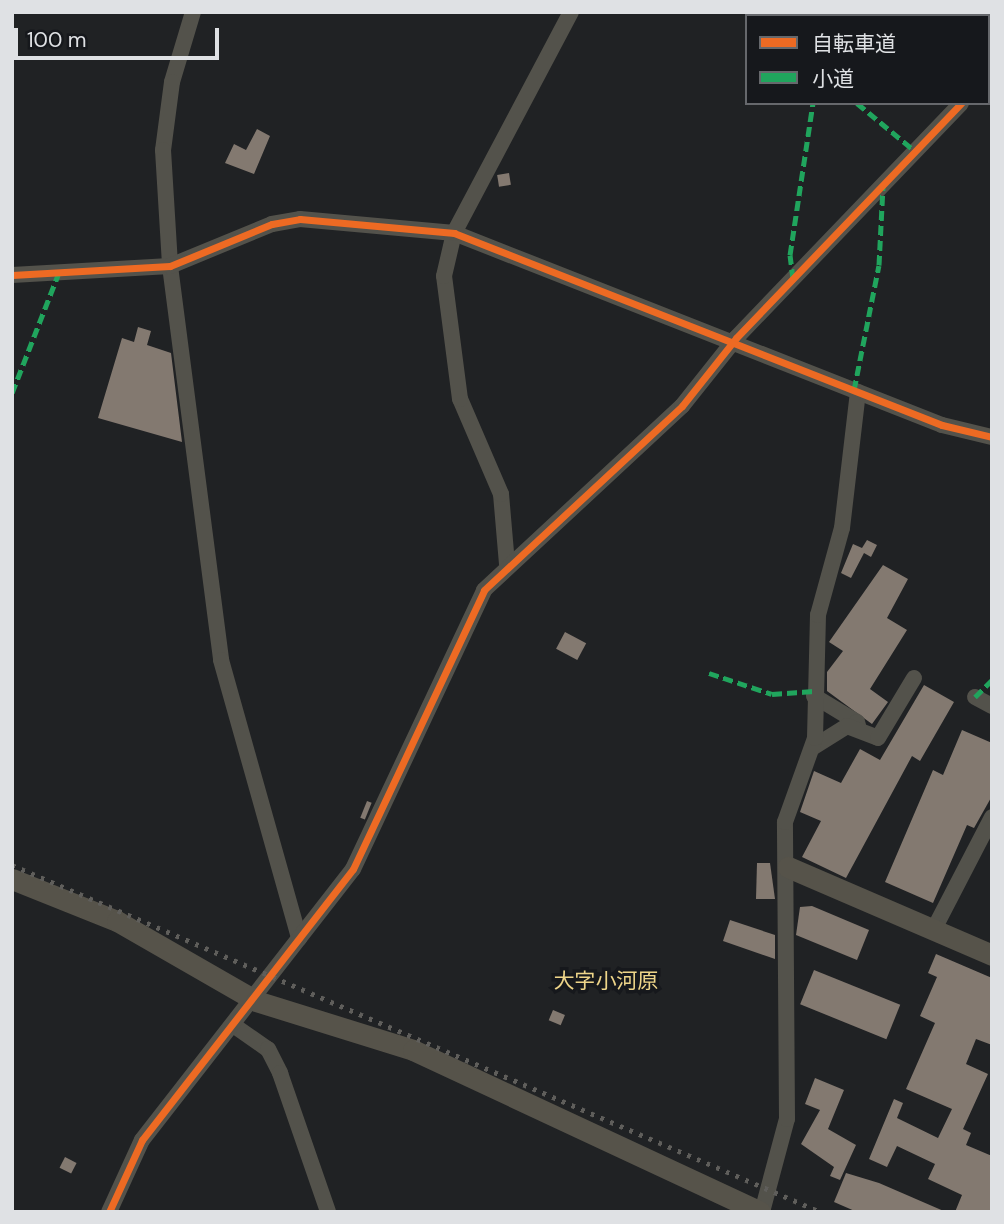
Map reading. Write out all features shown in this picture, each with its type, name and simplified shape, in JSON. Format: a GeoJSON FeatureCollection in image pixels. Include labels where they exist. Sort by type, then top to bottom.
{"type":"FeatureCollection","features":[{"type":"Feature","properties":{"kind":"street"},"geometry":{"type":"LineString","coordinates":[[193,12],[172,82],[163,150],[170,267],[221,660],[299,938]]}},
{"type":"Feature","properties":{"kind":"street"},"geometry":{"type":"LineString","coordinates":[[506,564],[501,494],[455,377],[444,276],[454,233],[571,12]]}},
{"type":"Feature","properties":{"kind":"street"},"geometry":{"type":"LineString","coordinates":[[109,1212],[142,1140],[236,1027],[299,938],[353,869],[474,603],[506,564],[682,407],[736,338],[959,105]]}},
{"type":"Feature","properties":{"kind":"street"},"geometry":{"type":"LineString","coordinates":[[12,275],[170,267],[272,224],[300,219],[454,233],[736,338],[858,392],[992,437]]}},
{"type":"Feature","properties":{"kind":"street"},"geometry":{"type":"LineString","coordinates":[[12,879],[117,921],[256,1001],[414,1050],[761,1212],[787,1119],[788,867],[785,822],[812,748],[818,615],[842,528],[858,392]]}},
{"type":"Feature","properties":{"kind":"street"},"geometry":{"type":"LineString","coordinates":[[812,748],[847,726],[878,738],[914,678]]}},
{"type":"Feature","properties":{"kind":"street"},"geometry":{"type":"LineString","coordinates":[[814,696],[857,722],[859,729]]}},
{"type":"Feature","properties":{"kind":"street"},"geometry":{"type":"LineString","coordinates":[[975,697],[992,706]]}},
{"type":"Feature","properties":{"kind":"street"},"geometry":{"type":"LineString","coordinates":[[934,929],[992,817]]}},
{"type":"Feature","properties":{"kind":"street"},"geometry":{"type":"LineString","coordinates":[[788,867],[992,955]]}},
{"type":"Feature","properties":{"kind":"street"},"geometry":{"type":"LineString","coordinates":[[236,1027],[268,1049],[328,1212]]}},
{"type":"Feature","properties":{"kind":"building"},"geometry":{"type":"Polygon","coordinates":[[[257,129],[270,136],[254,174],[225,163],[234,144],[246,150],[257,129]]]}},
{"type":"Feature","properties":{"kind":"building"},"geometry":{"type":"Polygon","coordinates":[[[509,173],[511,185],[499,187],[497,175],[509,173]]]}},
{"type":"Feature","properties":{"kind":"building"},"geometry":{"type":"Polygon","coordinates":[[[138,327],[151,331],[147,345],[171,353],[182,442],[98,418],[122,338],[134,342],[138,327]]]}},
{"type":"Feature","properties":{"kind":"building"},"geometry":{"type":"Polygon","coordinates":[[[867,540],[877,545],[871,557],[864,553],[851,578],[841,573],[853,544],[862,548],[867,540]]]}},
{"type":"Feature","properties":{"kind":"building"},"geometry":{"type":"Polygon","coordinates":[[[883,565],[908,579],[887,618],[907,630],[870,689],[888,702],[872,724],[827,691],[827,672],[843,651],[829,642],[883,565]]]}},
{"type":"Feature","properties":{"kind":"building"},"geometry":{"type":"Polygon","coordinates":[[[565,632],[586,643],[577,660],[556,649],[565,632]]]}},
{"type":"Feature","properties":{"kind":"building"},"geometry":{"type":"Polygon","coordinates":[[[924,685],[954,702],[920,761],[912,756],[846,878],[802,857],[821,821],[800,812],[814,771],[841,783],[860,749],[880,760],[924,685]]]}},
{"type":"Feature","properties":{"kind":"building"},"geometry":{"type":"Polygon","coordinates":[[[962,730],[992,743],[992,796],[974,828],[967,825],[933,903],[885,882],[933,770],[943,775],[962,730]]]}},
{"type":"Feature","properties":{"kind":"building"},"geometry":{"type":"Polygon","coordinates":[[[367,801],[372,803],[365,820],[360,818],[367,801]]]}},
{"type":"Feature","properties":{"kind":"building"},"geometry":{"type":"Polygon","coordinates":[[[757,863],[770,863],[775,899],[756,899],[757,863]]]}},
{"type":"Feature","properties":{"kind":"building"},"geometry":{"type":"Polygon","coordinates":[[[812,906],[869,930],[857,960],[796,935],[800,907],[812,906]]]}},
{"type":"Feature","properties":{"kind":"building"},"geometry":{"type":"Polygon","coordinates":[[[730,920],[775,935],[775,959],[723,941],[730,920]]]}},
{"type":"Feature","properties":{"kind":"building"},"geometry":{"type":"Polygon","coordinates":[[[936,954],[992,978],[992,1045],[976,1039],[966,1064],[988,1074],[963,1129],[971,1133],[966,1145],[992,1156],[992,1212],[955,1212],[962,1195],[928,1179],[935,1164],[897,1146],[887,1167],[869,1159],[894,1099],[903,1103],[897,1118],[938,1138],[952,1109],[906,1089],[935,1023],[920,1016],[937,977],[928,973],[936,954]]]}},
{"type":"Feature","properties":{"kind":"building"},"geometry":{"type":"Polygon","coordinates":[[[814,970],[900,1005],[886,1039],[800,1004],[814,970]]]}},
{"type":"Feature","properties":{"kind":"building"},"geometry":{"type":"Polygon","coordinates":[[[553,1010],[565,1015],[561,1025],[549,1020],[553,1010]]]}},
{"type":"Feature","properties":{"kind":"building"},"geometry":{"type":"Polygon","coordinates":[[[815,1078],[844,1090],[828,1129],[856,1145],[840,1180],[830,1176],[834,1167],[801,1144],[820,1110],[805,1104],[815,1078]]]}},
{"type":"Feature","properties":{"kind":"building"},"geometry":{"type":"Polygon","coordinates":[[[65,1157],[77,1163],[71,1174],[60,1168],[65,1157]]]}},
{"type":"Feature","properties":{"kind":"building"},"geometry":{"type":"Polygon","coordinates":[[[846,1173],[879,1183],[946,1212],[857,1212],[834,1202],[846,1173]]]}},
{"type":"Feature","properties":{"kind":"railway"},"geometry":{"type":"LineString","coordinates":[[12,865],[821,1212]]}},
{"type":"Feature","properties":{"kind":"marked path"},"geometry":{"type":"LineString","coordinates":[[793,279],[790,255],[813,105]]}},
{"type":"Feature","properties":{"kind":"marked path"},"geometry":{"type":"LineString","coordinates":[[859,105],[915,151]]}},
{"type":"Feature","properties":{"kind":"marked path"},"geometry":{"type":"LineString","coordinates":[[854,390],[879,265],[883,185]]}},
{"type":"Feature","properties":{"kind":"marked path"},"geometry":{"type":"LineString","coordinates":[[12,393],[60,270]]}},
{"type":"Feature","properties":{"kind":"marked path"},"geometry":{"type":"LineString","coordinates":[[709,673],[772,694],[814,691]]}},
{"type":"Feature","properties":{"kind":"marked path"},"geometry":{"type":"LineString","coordinates":[[975,697],[992,680]]}},
{"type":"Feature","properties":{"kind":"cycle path"},"geometry":{"type":"LineString","coordinates":[[109,1212],[142,1140],[353,869],[484,590],[682,406],[736,338],[959,105]]}},
{"type":"Feature","properties":{"kind":"cycle path"},"geometry":{"type":"LineString","coordinates":[[12,275],[170,266],[272,224],[300,219],[454,233],[942,425],[992,437]]}},
{"type":"Feature","properties":{"kind":"district","name":"大字小河原"},"geometry":{"type":"Point","coordinates":[606,981]}}]}
